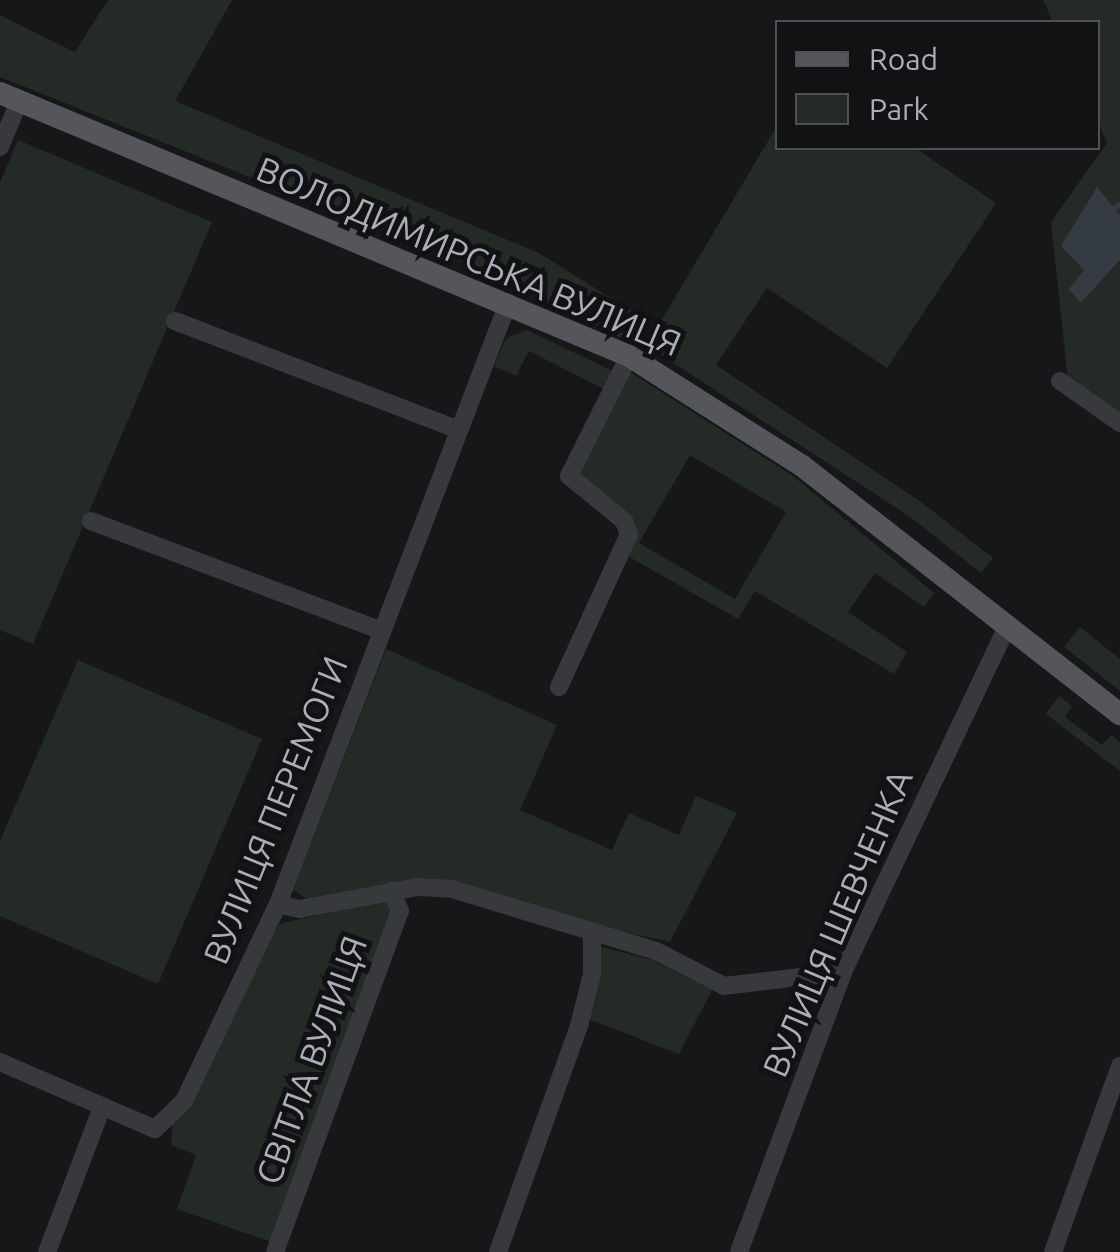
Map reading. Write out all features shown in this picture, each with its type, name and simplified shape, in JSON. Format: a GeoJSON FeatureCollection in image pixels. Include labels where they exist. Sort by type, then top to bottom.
{"type":"FeatureCollection","features":[{"type":"Feature","properties":{"kind":"main road","name":"ВОЛОДИМИРСЬКА ВУЛИЦЯ"},"geometry":{"type":"LineString","coordinates":[[9,99],[629,356],[800,465],[1120,714]]}},
{"type":"Feature","properties":{"kind":"street"},"geometry":{"type":"LineString","coordinates":[[0,147],[9,99]]}},
{"type":"Feature","properties":{"kind":"street","name":"ВУЛИЦЯ ПЕРЕМОГИ"},"geometry":{"type":"LineString","coordinates":[[102,1106],[155,1128],[171,1118],[278,904],[508,303]]}},
{"type":"Feature","properties":{"kind":"street"},"geometry":{"type":"LineString","coordinates":[[175,321],[460,430]]}},
{"type":"Feature","properties":{"kind":"street"},"geometry":{"type":"LineString","coordinates":[[559,687],[628,534],[624,521],[569,476],[629,356]]}},
{"type":"Feature","properties":{"kind":"street"},"geometry":{"type":"LineString","coordinates":[[1060,381],[1120,423]]}},
{"type":"Feature","properties":{"kind":"street"},"geometry":{"type":"LineString","coordinates":[[91,521],[382,631]]}},
{"type":"Feature","properties":{"kind":"street","name":"ВУЛИЦЯ ШЕВЧЕНКА"},"geometry":{"type":"LineString","coordinates":[[739,1252],[844,972],[1007,626]]}},
{"type":"Feature","properties":{"kind":"street"},"geometry":{"type":"LineString","coordinates":[[278,904],[300,910],[391,891],[452,888],[656,951],[724,986],[844,972]]}},
{"type":"Feature","properties":{"kind":"street","name":"СВІТЛА ВУЛИЦЯ"},"geometry":{"type":"LineString","coordinates":[[275,1252],[400,911],[391,891]]}},
{"type":"Feature","properties":{"kind":"street"},"geometry":{"type":"LineString","coordinates":[[498,1252],[578,1026],[592,974],[592,934]]}},
{"type":"Feature","properties":{"kind":"street"},"geometry":{"type":"LineString","coordinates":[[0,1062],[102,1106],[47,1252]]}},
{"type":"Feature","properties":{"kind":"street"},"geometry":{"type":"LineString","coordinates":[[1052,1252],[1120,1066]]}},
{"type":"Feature","properties":{"kind":"green space"},"geometry":{"type":"Polygon","coordinates":[[[108,0],[232,0],[175,101],[539,253],[643,318],[629,342],[509,281],[0,77],[0,15],[75,52],[108,0]]]}},
{"type":"Feature","properties":{"kind":"green space"},"geometry":{"type":"Polygon","coordinates":[[[1043,0],[1120,0],[1120,215],[1097,188],[1081,303],[1120,260],[1120,417],[1068,381],[1051,222],[1107,143],[1100,127],[1100,20],[1052,20],[1043,0]]]}},
{"type":"Feature","properties":{"kind":"green space"},"geometry":{"type":"Polygon","coordinates":[[[775,129],[775,150],[918,150],[996,203],[887,368],[767,288],[716,365],[921,502],[993,558],[981,573],[909,516],[658,353],[652,336],[775,129]]]}},
{"type":"Feature","properties":{"kind":"green space"},"geometry":{"type":"Polygon","coordinates":[[[18,140],[212,222],[33,644],[0,630],[0,183],[18,140]]]}},
{"type":"Feature","properties":{"kind":"green space"},"geometry":{"type":"Polygon","coordinates":[[[527,330],[615,372],[606,390],[529,351],[516,376],[494,366],[506,338],[527,330]]]}},
{"type":"Feature","properties":{"kind":"green space"},"geometry":{"type":"Polygon","coordinates":[[[630,372],[793,476],[934,593],[924,607],[875,573],[848,612],[907,652],[894,674],[755,591],[738,619],[626,555],[635,534],[576,476],[630,372]],[[690,455],[639,543],[735,599],[786,512],[690,455]]]}},
{"type":"Feature","properties":{"kind":"green space"},"geometry":{"type":"Polygon","coordinates":[[[1080,627],[1120,659],[1120,691],[1064,647],[1080,627]]]}},
{"type":"Feature","properties":{"kind":"green space"},"geometry":{"type":"Polygon","coordinates":[[[386,649],[557,725],[520,810],[612,850],[629,813],[679,835],[696,796],[737,813],[670,942],[595,926],[453,880],[418,878],[307,899],[293,890],[386,649]]]}},
{"type":"Feature","properties":{"kind":"green space"},"geometry":{"type":"Polygon","coordinates":[[[78,660],[262,739],[158,984],[0,916],[0,841],[78,660]]]}},
{"type":"Feature","properties":{"kind":"green space"},"geometry":{"type":"Polygon","coordinates":[[[1059,696],[1072,706],[1065,717],[1102,745],[1111,735],[1120,742],[1120,771],[1046,714],[1059,696]]]}},
{"type":"Feature","properties":{"kind":"green space"},"geometry":{"type":"Polygon","coordinates":[[[387,899],[393,911],[271,1242],[177,1209],[196,1155],[171,1145],[172,1125],[279,924],[387,899]]]}},
{"type":"Feature","properties":{"kind":"green space"},"geometry":{"type":"Polygon","coordinates":[[[599,946],[652,960],[712,990],[679,1054],[588,1019],[599,946]]]}},
{"type":"Feature","properties":{"kind":"shaded area"},"geometry":{"type":"Polygon","coordinates":[[[1097,187],[1120,215],[1120,260],[1081,303],[1069,289],[1084,270],[1061,246],[1097,187]]]}},
{"type":"Feature","properties":{"kind":"waterway"},"geometry":{"type":"LineString","coordinates":[[1113,208],[1120,204]]}}]}
